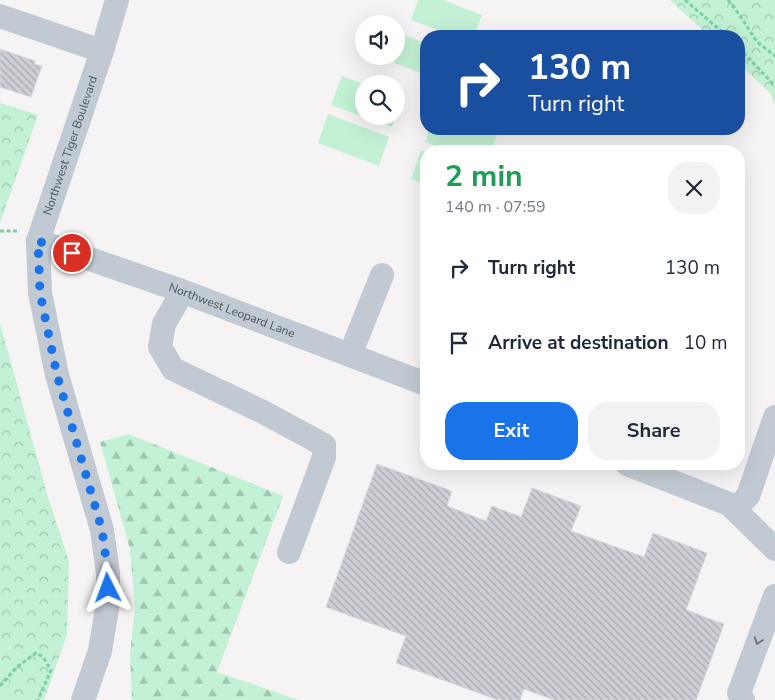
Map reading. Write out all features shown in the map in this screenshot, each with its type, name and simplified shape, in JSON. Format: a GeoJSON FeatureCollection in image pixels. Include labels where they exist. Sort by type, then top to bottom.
{"type":"FeatureCollection","features":[{"type":"Feature","properties":{"kind":"street","name":"Northwest Tiger Boulevard"},"geometry":{"type":"LineString","coordinates":[[82,700],[100,651],[108,603],[108,573],[102,530],[57,375],[30,236],[102,51],[117,0]]}},
{"type":"Feature","properties":{"kind":"street"},"geometry":{"type":"LineString","coordinates":[[0,16],[102,51]]}},
{"type":"Feature","properties":{"kind":"street","name":"Northwest Leopard Lane"},"geometry":{"type":"LineString","coordinates":[[30,236],[179,290],[420,382]]}},
{"type":"Feature","properties":{"kind":"street"},"geometry":{"type":"LineString","coordinates":[[350,355],[382,275]]}},
{"type":"Feature","properties":{"kind":"street"},"geometry":{"type":"LineString","coordinates":[[179,290],[176,303],[164,324],[160,347],[173,369],[263,412],[324,445],[324,457],[289,552]]}},
{"type":"Feature","properties":{"kind":"street"},"geometry":{"type":"LineString","coordinates":[[735,509],[748,496],[775,417]]}},
{"type":"Feature","properties":{"kind":"street"},"geometry":{"type":"LineString","coordinates":[[642,470],[729,504],[775,549]]}},
{"type":"Feature","properties":{"kind":"street"},"geometry":{"type":"LineString","coordinates":[[743,700],[739,694],[775,596]]}},
{"type":"Feature","properties":{"kind":"path"},"geometry":{"type":"LineString","coordinates":[[685,0],[720,30]]}},
{"type":"Feature","properties":{"kind":"path"},"geometry":{"type":"LineString","coordinates":[[728,0],[757,42],[775,56]]}},
{"type":"Feature","properties":{"kind":"path"},"geometry":{"type":"LineString","coordinates":[[745,54],[775,86]]}},
{"type":"Feature","properties":{"kind":"path"},"geometry":{"type":"LineString","coordinates":[[0,231],[30,236]]}},
{"type":"Feature","properties":{"kind":"path"},"geometry":{"type":"LineString","coordinates":[[0,686],[17,667],[36,653],[43,657],[51,670],[38,700]]}},
{"type":"Feature","properties":{"kind":"green space"},"geometry":{"type":"Polygon","coordinates":[[[418,0],[443,0],[482,15],[476,30],[438,30],[411,20],[418,0]]]}},
{"type":"Feature","properties":{"kind":"green space"},"geometry":{"type":"Polygon","coordinates":[[[670,0],[775,0],[775,104],[770,93],[745,70],[745,30],[702,30],[670,0]]]}},
{"type":"Feature","properties":{"kind":"green space"},"geometry":{"type":"Polygon","coordinates":[[[405,35],[420,41],[420,73],[399,65],[405,65],[405,35]]]}},
{"type":"Feature","properties":{"kind":"green space"},"geometry":{"type":"Polygon","coordinates":[[[342,76],[355,81],[355,114],[331,105],[342,76]]]}},
{"type":"Feature","properties":{"kind":"green space"},"geometry":{"type":"Polygon","coordinates":[[[0,103],[38,115],[0,223],[0,103]]]}},
{"type":"Feature","properties":{"kind":"green space"},"geometry":{"type":"Polygon","coordinates":[[[328,114],[389,137],[379,166],[318,143],[328,114]]]}},
{"type":"Feature","properties":{"kind":"green space"},"geometry":{"type":"Polygon","coordinates":[[[428,135],[497,135],[493,145],[434,145],[425,142],[428,135]]]}},
{"type":"Feature","properties":{"kind":"green space"},"geometry":{"type":"Polygon","coordinates":[[[420,153],[420,183],[411,179],[420,153]]]}},
{"type":"Feature","properties":{"kind":"green space"},"geometry":{"type":"Polygon","coordinates":[[[0,323],[48,497],[69,561],[67,635],[44,700],[0,700],[0,323]]]}},
{"type":"Feature","properties":{"kind":"green space"},"geometry":{"type":"Polygon","coordinates":[[[129,434],[283,496],[217,672],[299,700],[132,700],[130,653],[135,608],[130,549],[100,442],[129,434]]]}},
{"type":"Feature","properties":{"kind":"building"},"geometry":{"type":"Polygon","coordinates":[[[0,49],[35,61],[34,64],[42,66],[31,97],[0,87],[0,49]]]}},
{"type":"Feature","properties":{"kind":"building"},"geometry":{"type":"Polygon","coordinates":[[[377,464],[452,491],[447,506],[486,521],[492,506],[521,517],[532,488],[581,506],[571,531],[644,557],[653,533],[707,553],[686,610],[724,624],[696,700],[554,700],[524,689],[520,700],[498,700],[396,663],[406,636],[326,607],[377,464]]]}},
{"type":"Feature","properties":{"kind":"route"},"geometry":{"type":"LineString","coordinates":[[72,253],[38,241],[40,293],[57,375],[102,530],[108,573],[108,588]]}}]}
